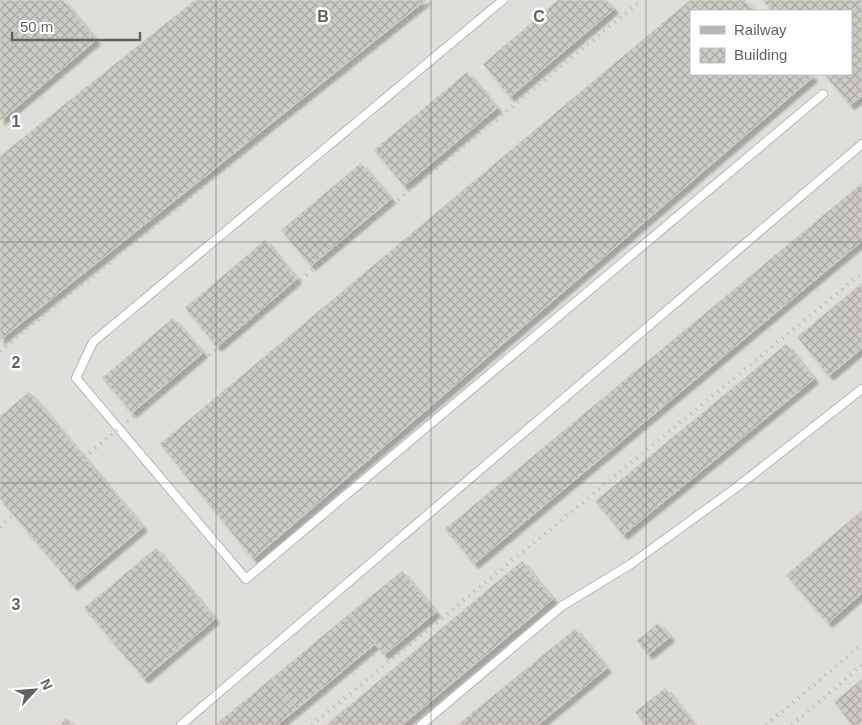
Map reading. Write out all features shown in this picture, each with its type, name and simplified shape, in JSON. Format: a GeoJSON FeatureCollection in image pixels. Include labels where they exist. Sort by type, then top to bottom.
{"type":"FeatureCollection","features":[{"type":"Feature","properties":{"kind":"lane"},"geometry":{"type":"LineString","coordinates":[[503,0],[93,342],[76,378],[246,579],[823,94]]}},
{"type":"Feature","properties":{"kind":"lane"},"geometry":{"type":"LineString","coordinates":[[180,725],[862,144]]}},
{"type":"Feature","properties":{"kind":"lane"},"geometry":{"type":"LineString","coordinates":[[421,725],[562,606],[631,564],[737,486],[862,389]]}},
{"type":"Feature","properties":{"kind":"shaded area"},"geometry":{"type":"Polygon","coordinates":[[[0,0],[862,0],[862,725],[0,725],[0,0]]]}},
{"type":"Feature","properties":{"kind":"building"},"geometry":{"type":"Polygon","coordinates":[[[0,0],[63,0],[96,40],[0,121],[0,0]]]}},
{"type":"Feature","properties":{"kind":"building"},"geometry":{"type":"Polygon","coordinates":[[[195,0],[426,0],[0,340],[0,156],[195,0]]]}},
{"type":"Feature","properties":{"kind":"building"},"geometry":{"type":"Polygon","coordinates":[[[558,0],[606,0],[614,9],[510,97],[483,64],[558,0]]]}},
{"type":"Feature","properties":{"kind":"building"},"geometry":{"type":"Polygon","coordinates":[[[690,0],[744,0],[753,10],[690,10],[690,75],[811,75],[813,77],[253,559],[160,444],[690,0]]]}},
{"type":"Feature","properties":{"kind":"building"},"geometry":{"type":"Polygon","coordinates":[[[762,0],[862,0],[862,96],[850,105],[825,75],[852,75],[852,10],[771,10],[762,0]]]}},
{"type":"Feature","properties":{"kind":"building"},"geometry":{"type":"Polygon","coordinates":[[[467,72],[497,108],[404,186],[374,150],[467,72]]]}},
{"type":"Feature","properties":{"kind":"building"},"geometry":{"type":"Polygon","coordinates":[[[361,163],[391,199],[311,266],[281,230],[361,163]]]}},
{"type":"Feature","properties":{"kind":"building"},"geometry":{"type":"Polygon","coordinates":[[[862,183],[862,241],[474,564],[445,529],[862,183]]]}},
{"type":"Feature","properties":{"kind":"building"},"geometry":{"type":"Polygon","coordinates":[[[265,240],[297,279],[217,347],[185,308],[265,240]]]}},
{"type":"Feature","properties":{"kind":"building"},"geometry":{"type":"Polygon","coordinates":[[[862,283],[862,348],[829,376],[797,337],[862,283]]]}},
{"type":"Feature","properties":{"kind":"building"},"geometry":{"type":"Polygon","coordinates":[[[173,318],[203,353],[132,413],[102,378],[173,318]]]}},
{"type":"Feature","properties":{"kind":"building"},"geometry":{"type":"Polygon","coordinates":[[[786,344],[814,379],[623,535],[595,501],[786,344]]]}},
{"type":"Feature","properties":{"kind":"building"},"geometry":{"type":"Polygon","coordinates":[[[29,392],[143,527],[73,586],[0,499],[0,416],[29,392]]]}},
{"type":"Feature","properties":{"kind":"building"},"geometry":{"type":"Polygon","coordinates":[[[862,510],[862,593],[828,623],[786,575],[862,510]]]}},
{"type":"Feature","properties":{"kind":"building"},"geometry":{"type":"Polygon","coordinates":[[[156,548],[215,619],[144,679],[84,608],[156,548]]]}},
{"type":"Feature","properties":{"kind":"building"},"geometry":{"type":"Polygon","coordinates":[[[522,561],[553,599],[402,725],[326,725],[522,561]]]}},
{"type":"Feature","properties":{"kind":"building"},"geometry":{"type":"Polygon","coordinates":[[[402,571],[436,612],[384,655],[350,613],[402,571]]]}},
{"type":"Feature","properties":{"kind":"building"},"geometry":{"type":"Polygon","coordinates":[[[350,613],[375,644],[297,709],[272,678],[350,613]]]}},
{"type":"Feature","properties":{"kind":"building"},"geometry":{"type":"Polygon","coordinates":[[[658,623],[670,637],[648,655],[637,641],[658,623]]]}},
{"type":"Feature","properties":{"kind":"building"},"geometry":{"type":"Polygon","coordinates":[[[575,629],[607,668],[538,725],[457,725],[575,629]]]}},
{"type":"Feature","properties":{"kind":"building"},"geometry":{"type":"Polygon","coordinates":[[[272,678],[297,709],[277,725],[215,725],[272,678]]]}},
{"type":"Feature","properties":{"kind":"building"},"geometry":{"type":"Polygon","coordinates":[[[862,679],[862,725],[852,725],[834,702],[862,679]]]}},
{"type":"Feature","properties":{"kind":"building"},"geometry":{"type":"Polygon","coordinates":[[[665,688],[695,725],[645,725],[635,712],[665,688]]]}},
{"type":"Feature","properties":{"kind":"building"},"geometry":{"type":"Polygon","coordinates":[[[66,718],[74,725],[60,725],[66,718]]]}},
{"type":"Feature","properties":{"kind":"railway"},"geometry":{"type":"LineString","coordinates":[[0,351],[433,0]]}},
{"type":"Feature","properties":{"kind":"railway"},"geometry":{"type":"LineString","coordinates":[[84,457],[642,0]]}},
{"type":"Feature","properties":{"kind":"railway"},"geometry":{"type":"LineString","coordinates":[[312,725],[862,273]]}},
{"type":"Feature","properties":{"kind":"railway"},"geometry":{"type":"LineString","coordinates":[[0,527],[13,515]]}},
{"type":"Feature","properties":{"kind":"railway"},"geometry":{"type":"LineString","coordinates":[[766,725],[862,644]]}},
{"type":"Feature","properties":{"kind":"railway"},"geometry":{"type":"LineString","coordinates":[[285,725],[377,651]]}},
{"type":"Feature","properties":{"kind":"railway"},"geometry":{"type":"LineString","coordinates":[[792,725],[862,665]]}}]}
